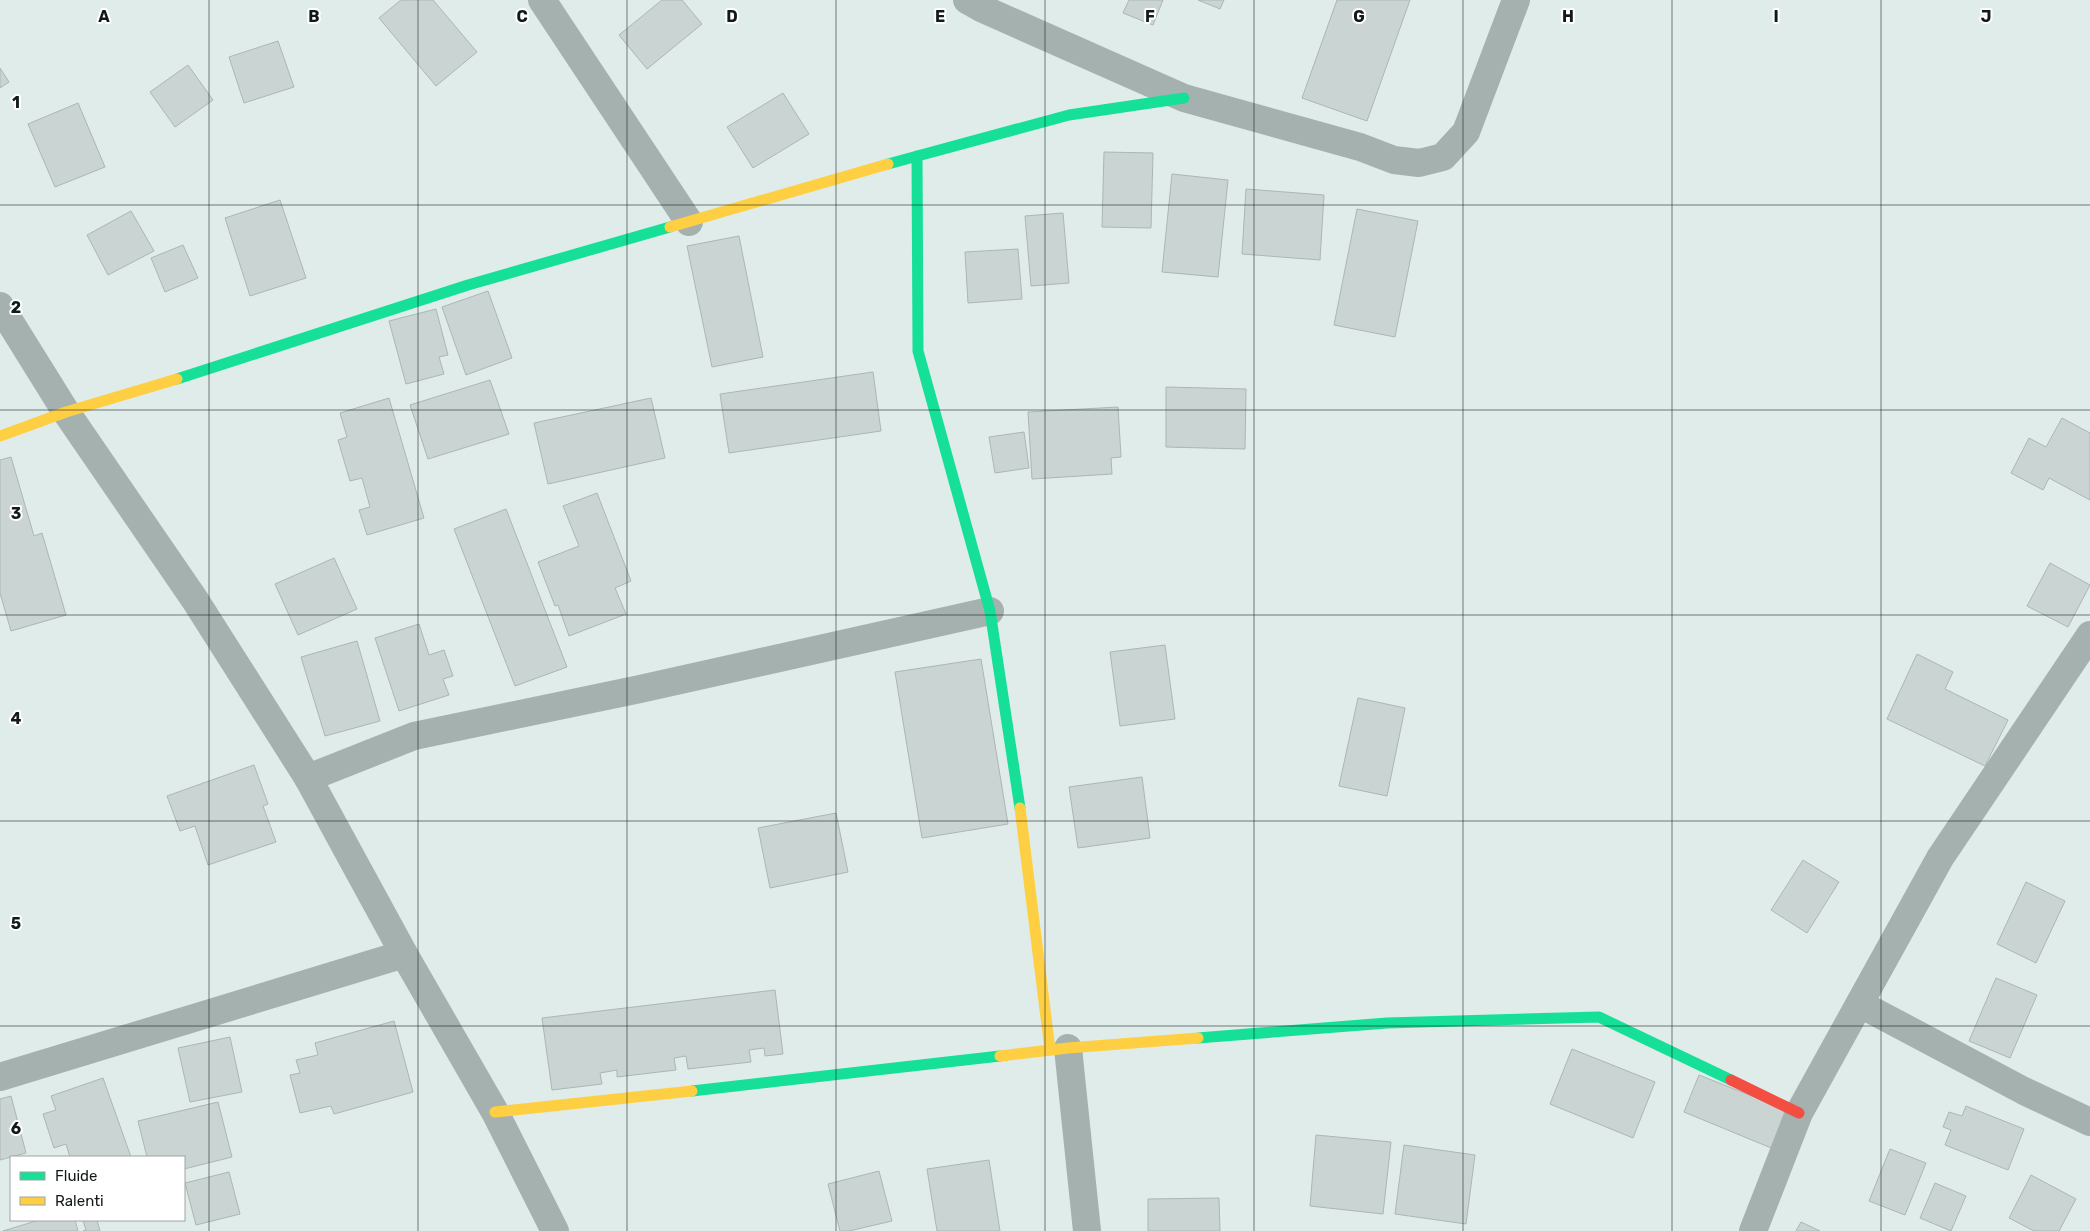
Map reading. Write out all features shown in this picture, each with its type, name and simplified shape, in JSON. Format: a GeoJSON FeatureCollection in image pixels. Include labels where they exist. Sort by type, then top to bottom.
{"type":"FeatureCollection","features":[{"type":"Feature","properties":{"kind":"street"},"geometry":{"type":"LineString","coordinates":[[542,0],[689,222]]}},
{"type":"Feature","properties":{"kind":"street"},"geometry":{"type":"LineString","coordinates":[[967,0],[983,9],[1184,98],[1360,147],[1394,160],[1419,163],[1443,157],[1466,132],[1516,0]]}},
{"type":"Feature","properties":{"kind":"street"},"geometry":{"type":"LineString","coordinates":[[0,436],[66,412],[234,362],[468,285],[917,156],[1069,115],[1184,98]]}},
{"type":"Feature","properties":{"kind":"street"},"geometry":{"type":"LineString","coordinates":[[917,156],[918,351],[990,611],[1087,1231]]}},
{"type":"Feature","properties":{"kind":"street"},"geometry":{"type":"LineString","coordinates":[[0,306],[66,412],[195,600],[308,778],[404,954],[495,1112],[555,1231]]}},
{"type":"Feature","properties":{"kind":"street"},"geometry":{"type":"LineString","coordinates":[[308,778],[414,736],[640,689],[990,611]]}},
{"type":"Feature","properties":{"kind":"street"},"geometry":{"type":"LineString","coordinates":[[1753,1231],[1799,1113],[1940,858],[2090,635]]}},
{"type":"Feature","properties":{"kind":"street"},"geometry":{"type":"LineString","coordinates":[[0,1077],[404,954]]}},
{"type":"Feature","properties":{"kind":"street"},"geometry":{"type":"LineString","coordinates":[[1860,1004],[2024,1091],[2090,1122]]}},
{"type":"Feature","properties":{"kind":"street"},"geometry":{"type":"LineString","coordinates":[[495,1112],[828,1077],[1059,1049],[1387,1023],[1599,1017],[1799,1113]]}},
{"type":"Feature","properties":{"kind":"building"},"geometry":{"type":"Polygon","coordinates":[[[401,0],[433,0],[477,52],[436,86],[379,18],[401,0]]]}},
{"type":"Feature","properties":{"kind":"building"},"geometry":{"type":"Polygon","coordinates":[[[662,0],[682,0],[702,24],[647,69],[619,35],[662,0]]]}},
{"type":"Feature","properties":{"kind":"building"},"geometry":{"type":"Polygon","coordinates":[[[1129,0],[1163,0],[1153,25],[1123,13],[1129,0]]]}},
{"type":"Feature","properties":{"kind":"building"},"geometry":{"type":"Polygon","coordinates":[[[1198,0],[1224,0],[1220,9],[1198,0]]]}},
{"type":"Feature","properties":{"kind":"building"},"geometry":{"type":"Polygon","coordinates":[[[1337,0],[1410,0],[1367,121],[1302,98],[1337,0]]]}},
{"type":"Feature","properties":{"kind":"building"},"geometry":{"type":"Polygon","coordinates":[[[278,41],[294,87],[244,103],[229,57],[278,41]]]}},
{"type":"Feature","properties":{"kind":"building"},"geometry":{"type":"Polygon","coordinates":[[[188,65],[213,100],[175,127],[150,92],[188,65]]]}},
{"type":"Feature","properties":{"kind":"building"},"geometry":{"type":"Polygon","coordinates":[[[0,68],[9,82],[0,88],[0,68]]]}},
{"type":"Feature","properties":{"kind":"building"},"geometry":{"type":"Polygon","coordinates":[[[783,93],[809,134],[753,168],[727,127],[783,93]]]}},
{"type":"Feature","properties":{"kind":"building"},"geometry":{"type":"Polygon","coordinates":[[[78,103],[105,167],[55,187],[28,124],[78,103]]]}},
{"type":"Feature","properties":{"kind":"building"},"geometry":{"type":"Polygon","coordinates":[[[1104,152],[1153,153],[1151,228],[1102,227],[1104,152]]]}},
{"type":"Feature","properties":{"kind":"building"},"geometry":{"type":"Polygon","coordinates":[[[1172,174],[1228,180],[1218,277],[1162,272],[1172,174]]]}},
{"type":"Feature","properties":{"kind":"building"},"geometry":{"type":"Polygon","coordinates":[[[1246,189],[1324,195],[1320,260],[1242,254],[1246,189]]]}},
{"type":"Feature","properties":{"kind":"building"},"geometry":{"type":"Polygon","coordinates":[[[280,200],[306,278],[250,296],[225,218],[280,200]]]}},
{"type":"Feature","properties":{"kind":"building"},"geometry":{"type":"Polygon","coordinates":[[[1357,209],[1418,221],[1395,337],[1334,325],[1357,209]]]}},
{"type":"Feature","properties":{"kind":"building"},"geometry":{"type":"Polygon","coordinates":[[[131,211],[154,251],[108,275],[87,235],[131,211]]]}},
{"type":"Feature","properties":{"kind":"building"},"geometry":{"type":"Polygon","coordinates":[[[1063,213],[1069,283],[1031,286],[1025,216],[1063,213]]]}},
{"type":"Feature","properties":{"kind":"building"},"geometry":{"type":"Polygon","coordinates":[[[739,236],[763,357],[712,367],[687,246],[739,236]]]}},
{"type":"Feature","properties":{"kind":"building"},"geometry":{"type":"Polygon","coordinates":[[[183,245],[198,278],[165,292],[151,258],[183,245]]]}},
{"type":"Feature","properties":{"kind":"building"},"geometry":{"type":"Polygon","coordinates":[[[1018,249],[1022,299],[968,303],[965,252],[1018,249]]]}},
{"type":"Feature","properties":{"kind":"building"},"geometry":{"type":"Polygon","coordinates":[[[488,291],[512,358],[466,375],[442,307],[488,291]]]}},
{"type":"Feature","properties":{"kind":"building"},"geometry":{"type":"Polygon","coordinates":[[[436,309],[448,355],[439,357],[444,374],[406,384],[389,321],[436,309]]]}},
{"type":"Feature","properties":{"kind":"building"},"geometry":{"type":"Polygon","coordinates":[[[873,372],[881,431],[729,453],[720,394],[873,372]]]}},
{"type":"Feature","properties":{"kind":"building"},"geometry":{"type":"Polygon","coordinates":[[[490,380],[509,434],[428,459],[410,405],[490,380]]]}},
{"type":"Feature","properties":{"kind":"building"},"geometry":{"type":"Polygon","coordinates":[[[1166,387],[1246,389],[1245,449],[1166,447],[1166,387]]]}},
{"type":"Feature","properties":{"kind":"building"},"geometry":{"type":"Polygon","coordinates":[[[389,398],[424,518],[367,535],[359,510],[370,507],[362,478],[350,481],[338,440],[347,437],[340,413],[389,398]]]}},
{"type":"Feature","properties":{"kind":"building"},"geometry":{"type":"Polygon","coordinates":[[[651,398],[665,458],[548,484],[534,423],[651,398]]]}},
{"type":"Feature","properties":{"kind":"building"},"geometry":{"type":"Polygon","coordinates":[[[1118,407],[1121,457],[1111,458],[1112,474],[1032,479],[1028,412],[1118,407]]]}},
{"type":"Feature","properties":{"kind":"building"},"geometry":{"type":"Polygon","coordinates":[[[2062,418],[2090,433],[2090,500],[2049,478],[2043,490],[2011,473],[2029,438],[2046,447],[2062,418]]]}},
{"type":"Feature","properties":{"kind":"building"},"geometry":{"type":"Polygon","coordinates":[[[1024,432],[1029,468],[995,473],[989,437],[1024,432]]]}},
{"type":"Feature","properties":{"kind":"building"},"geometry":{"type":"Polygon","coordinates":[[[11,457],[34,536],[42,533],[66,615],[11,631],[0,593],[0,460],[11,457]]]}},
{"type":"Feature","properties":{"kind":"building"},"geometry":{"type":"Polygon","coordinates":[[[597,493],[631,581],[615,588],[626,614],[569,636],[558,605],[555,606],[538,562],[579,546],[563,506],[597,493]]]}},
{"type":"Feature","properties":{"kind":"building"},"geometry":{"type":"Polygon","coordinates":[[[506,509],[567,667],[515,686],[454,529],[506,509]]]}},
{"type":"Feature","properties":{"kind":"building"},"geometry":{"type":"Polygon","coordinates":[[[334,558],[357,609],[298,635],[275,584],[334,558]]]}},
{"type":"Feature","properties":{"kind":"building"},"geometry":{"type":"Polygon","coordinates":[[[2050,563],[2090,585],[2068,627],[2027,606],[2050,563]]]}},
{"type":"Feature","properties":{"kind":"building"},"geometry":{"type":"Polygon","coordinates":[[[419,624],[429,655],[444,650],[453,676],[443,679],[449,695],[399,711],[375,638],[419,624]]]}},
{"type":"Feature","properties":{"kind":"building"},"geometry":{"type":"Polygon","coordinates":[[[357,641],[380,721],[325,736],[301,657],[357,641]]]}},
{"type":"Feature","properties":{"kind":"building"},"geometry":{"type":"Polygon","coordinates":[[[1165,645],[1175,719],[1120,726],[1110,652],[1165,645]]]}},
{"type":"Feature","properties":{"kind":"building"},"geometry":{"type":"Polygon","coordinates":[[[1917,654],[1953,672],[1945,689],[2008,720],[1985,766],[1887,719],[1917,654]]]}},
{"type":"Feature","properties":{"kind":"building"},"geometry":{"type":"Polygon","coordinates":[[[981,659],[1008,824],[922,838],[895,672],[981,659]]]}},
{"type":"Feature","properties":{"kind":"building"},"geometry":{"type":"Polygon","coordinates":[[[1358,698],[1405,708],[1387,796],[1339,786],[1358,698]]]}},
{"type":"Feature","properties":{"kind":"building"},"geometry":{"type":"Polygon","coordinates":[[[254,765],[268,804],[263,806],[276,842],[208,865],[195,826],[180,831],[167,796],[254,765]]]}},
{"type":"Feature","properties":{"kind":"building"},"geometry":{"type":"Polygon","coordinates":[[[1142,777],[1150,838],[1078,848],[1069,787],[1142,777]]]}},
{"type":"Feature","properties":{"kind":"building"},"geometry":{"type":"Polygon","coordinates":[[[836,813],[848,872],[770,888],[758,828],[836,813]]]}},
{"type":"Feature","properties":{"kind":"building"},"geometry":{"type":"Polygon","coordinates":[[[1803,860],[1839,882],[1807,933],[1771,910],[1803,860]]]}},
{"type":"Feature","properties":{"kind":"building"},"geometry":{"type":"Polygon","coordinates":[[[2026,882],[2065,901],[2036,963],[1997,944],[2026,882]]]}},
{"type":"Feature","properties":{"kind":"building"},"geometry":{"type":"Polygon","coordinates":[[[1996,978],[2037,995],[2010,1058],[1969,1041],[1996,978]]]}},
{"type":"Feature","properties":{"kind":"building"},"geometry":{"type":"Polygon","coordinates":[[[775,990],[783,1054],[765,1056],[764,1048],[749,1050],[751,1062],[688,1069],[686,1056],[674,1058],[676,1070],[617,1077],[617,1070],[600,1073],[602,1084],[552,1090],[542,1018],[775,990]]]}},
{"type":"Feature","properties":{"kind":"building"},"geometry":{"type":"Polygon","coordinates":[[[394,1021],[413,1092],[334,1114],[331,1106],[300,1113],[290,1075],[300,1073],[296,1060],[318,1055],[315,1043],[394,1021]]]}},
{"type":"Feature","properties":{"kind":"building"},"geometry":{"type":"Polygon","coordinates":[[[230,1037],[242,1092],[190,1102],[178,1048],[230,1037]]]}},
{"type":"Feature","properties":{"kind":"building"},"geometry":{"type":"Polygon","coordinates":[[[1572,1049],[1655,1082],[1633,1138],[1550,1104],[1572,1049]]]}},
{"type":"Feature","properties":{"kind":"building"},"geometry":{"type":"Polygon","coordinates":[[[1699,1075],[1792,1112],[1776,1150],[1684,1112],[1699,1075]]]}},
{"type":"Feature","properties":{"kind":"building"},"geometry":{"type":"Polygon","coordinates":[[[103,1078],[131,1156],[70,1156],[66,1144],[54,1148],[43,1114],[56,1110],[51,1096],[103,1078]]]}},
{"type":"Feature","properties":{"kind":"building"},"geometry":{"type":"Polygon","coordinates":[[[11,1096],[26,1153],[0,1160],[0,1099],[11,1096]]]}},
{"type":"Feature","properties":{"kind":"building"},"geometry":{"type":"Polygon","coordinates":[[[218,1102],[232,1157],[185,1169],[185,1156],[147,1156],[138,1121],[218,1102]]]}},
{"type":"Feature","properties":{"kind":"building"},"geometry":{"type":"Polygon","coordinates":[[[1966,1106],[2024,1129],[2008,1170],[1945,1145],[1951,1130],[1943,1127],[1949,1112],[1962,1116],[1966,1106]]]}},
{"type":"Feature","properties":{"kind":"building"},"geometry":{"type":"Polygon","coordinates":[[[1316,1135],[1391,1142],[1383,1214],[1310,1206],[1316,1135]]]}},
{"type":"Feature","properties":{"kind":"building"},"geometry":{"type":"Polygon","coordinates":[[[1404,1145],[1475,1155],[1466,1224],[1395,1214],[1404,1145]]]}},
{"type":"Feature","properties":{"kind":"building"},"geometry":{"type":"Polygon","coordinates":[[[1890,1149],[1926,1163],[1905,1215],[1869,1201],[1890,1149]]]}},
{"type":"Feature","properties":{"kind":"building"},"geometry":{"type":"Polygon","coordinates":[[[989,1160],[1000,1231],[937,1231],[927,1169],[989,1160]]]}},
{"type":"Feature","properties":{"kind":"building"},"geometry":{"type":"Polygon","coordinates":[[[879,1171],[892,1221],[849,1231],[840,1231],[828,1184],[879,1171]]]}},
{"type":"Feature","properties":{"kind":"building"},"geometry":{"type":"Polygon","coordinates":[[[229,1172],[240,1214],[196,1225],[185,1183],[229,1172]]]}},
{"type":"Feature","properties":{"kind":"building"},"geometry":{"type":"Polygon","coordinates":[[[2031,1175],[2076,1199],[2059,1231],[2034,1231],[2009,1218],[2031,1175]]]}},
{"type":"Feature","properties":{"kind":"building"},"geometry":{"type":"Polygon","coordinates":[[[1935,1183],[1966,1196],[1951,1231],[1920,1218],[1935,1183]]]}},
{"type":"Feature","properties":{"kind":"building"},"geometry":{"type":"Polygon","coordinates":[[[1219,1198],[1220,1231],[1148,1231],[1148,1199],[1219,1198]]]}},
{"type":"Feature","properties":{"kind":"building"},"geometry":{"type":"Polygon","coordinates":[[[36,1221],[75,1221],[78,1231],[3,1231],[36,1221]]]}},
{"type":"Feature","properties":{"kind":"building"},"geometry":{"type":"Polygon","coordinates":[[[83,1221],[97,1221],[100,1231],[83,1231],[86,1230],[83,1221]]]}},
{"type":"Feature","properties":{"kind":"building"},"geometry":{"type":"Polygon","coordinates":[[[1801,1222],[1820,1231],[1796,1231],[1801,1222]]]}},
{"type":"Feature","properties":{"kind":"traffic: fast"},"geometry":{"type":"LineString","coordinates":[[888,164],[1069,115],[1184,98]]}},
{"type":"Feature","properties":{"kind":"traffic: fast"},"geometry":{"type":"LineString","coordinates":[[917,156],[918,351],[990,611],[1020,808]]}},
{"type":"Feature","properties":{"kind":"traffic: fast"},"geometry":{"type":"LineString","coordinates":[[177,379],[468,285],[670,227]]}},
{"type":"Feature","properties":{"kind":"traffic: fast"},"geometry":{"type":"LineString","coordinates":[[1198,1038],[1387,1023],[1599,1017],[1731,1080]]}},
{"type":"Feature","properties":{"kind":"traffic: fast"},"geometry":{"type":"LineString","coordinates":[[692,1091],[1000,1056]]}},
{"type":"Feature","properties":{"kind":"traffic: slow"},"geometry":{"type":"LineString","coordinates":[[670,227],[888,164]]}},
{"type":"Feature","properties":{"kind":"traffic: slow"},"geometry":{"type":"LineString","coordinates":[[0,436],[66,412],[177,379]]}},
{"type":"Feature","properties":{"kind":"traffic: slow"},"geometry":{"type":"LineString","coordinates":[[1020,808],[1050,1050]]}},
{"type":"Feature","properties":{"kind":"traffic: slow"},"geometry":{"type":"LineString","coordinates":[[1000,1056],[1068,1048],[1198,1038]]}},
{"type":"Feature","properties":{"kind":"traffic: slow"},"geometry":{"type":"LineString","coordinates":[[495,1112],[692,1091]]}},
{"type":"Feature","properties":{"kind":"traffic: jam"},"geometry":{"type":"LineString","coordinates":[[1731,1080],[1799,1113]]}}]}
